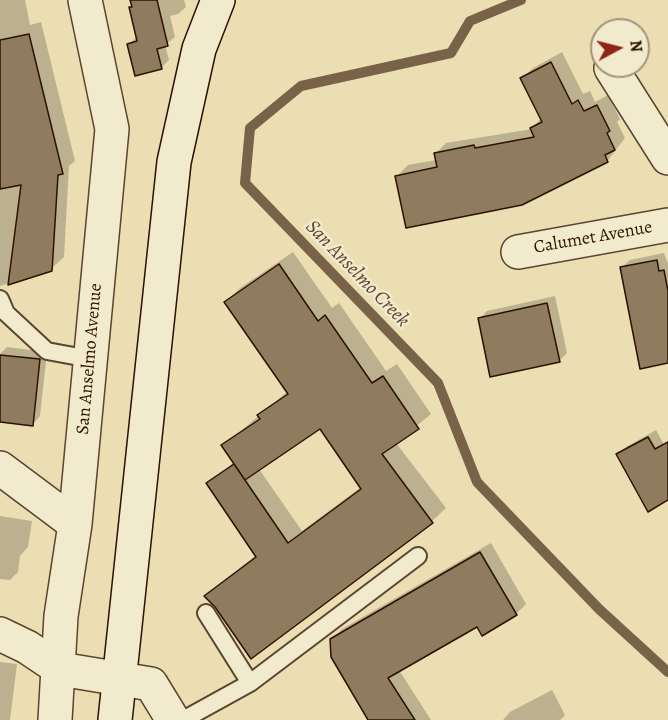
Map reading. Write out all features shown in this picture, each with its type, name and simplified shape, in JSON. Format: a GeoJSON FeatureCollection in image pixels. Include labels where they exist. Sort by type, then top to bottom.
{"type":"FeatureCollection","features":[{"type":"Feature","properties":{"kind":"street","name":"San Anselmo Avenue"},"geometry":{"type":"LineString","coordinates":[[55,720],[60,669],[61,616],[75,524],[112,129],[85,0]]}},
{"type":"Feature","properties":{"kind":"street"},"geometry":{"type":"LineString","coordinates":[[115,720],[174,162],[199,49],[218,0]]}},
{"type":"Feature","properties":{"kind":"street"},"geometry":{"type":"LineString","coordinates":[[617,78],[668,158]]}},
{"type":"Feature","properties":{"kind":"street","name":"Calumet Avenue"},"geometry":{"type":"LineString","coordinates":[[518,252],[668,225]]}},
{"type":"Feature","properties":{"kind":"street"},"geometry":{"type":"LineString","coordinates":[[0,468],[75,524]]}},
{"type":"Feature","properties":{"kind":"street"},"geometry":{"type":"LineString","coordinates":[[0,634],[27,647],[60,669],[151,684],[173,720]]}},
{"type":"Feature","properties":{"kind":"lane"},"geometry":{"type":"LineString","coordinates":[[0,299],[6,313],[46,351],[90,359]]}},
{"type":"Feature","properties":{"kind":"lane"},"geometry":{"type":"LineString","coordinates":[[183,720],[250,683],[418,556]]}},
{"type":"Feature","properties":{"kind":"lane"},"geometry":{"type":"LineString","coordinates":[[206,613],[250,683]]}},
{"type":"Feature","properties":{"kind":"building"},"geometry":{"type":"Polygon","coordinates":[[[130,0],[157,0],[168,46],[157,49],[162,69],[135,76],[127,44],[137,41],[129,7],[132,7],[130,0]]]}},
{"type":"Feature","properties":{"kind":"building"},"geometry":{"type":"Polygon","coordinates":[[[29,34],[63,174],[58,175],[52,271],[8,285],[21,185],[0,189],[0,40],[29,34]]]}},
{"type":"Feature","properties":{"kind":"building"},"geometry":{"type":"Polygon","coordinates":[[[551,62],[572,104],[578,100],[584,111],[597,105],[610,131],[607,133],[615,150],[605,155],[608,162],[522,205],[406,228],[395,176],[437,167],[434,153],[534,137],[530,128],[542,122],[520,78],[551,62]]]}},
{"type":"Feature","properties":{"kind":"building"},"geometry":{"type":"Polygon","coordinates":[[[657,260],[659,271],[664,270],[668,291],[668,363],[640,369],[620,267],[657,260]]]}},
{"type":"Feature","properties":{"kind":"building"},"geometry":{"type":"Polygon","coordinates":[[[279,264],[318,321],[325,315],[372,383],[383,376],[419,429],[382,454],[433,523],[251,659],[215,607],[204,596],[256,557],[206,483],[234,464],[288,543],[361,489],[320,429],[245,480],[221,445],[260,419],[257,415],[288,394],[224,302],[279,264]]]}},
{"type":"Feature","properties":{"kind":"building"},"geometry":{"type":"Polygon","coordinates":[[[547,303],[560,362],[490,377],[478,318],[547,303]]]}},
{"type":"Feature","properties":{"kind":"building"},"geometry":{"type":"Polygon","coordinates":[[[0,355],[40,359],[33,426],[0,422],[0,355]]]}},
{"type":"Feature","properties":{"kind":"building"},"geometry":{"type":"Polygon","coordinates":[[[648,437],[655,449],[668,442],[668,500],[648,512],[616,454],[648,437]]]}},
{"type":"Feature","properties":{"kind":"building"},"geometry":{"type":"Polygon","coordinates":[[[480,552],[517,615],[482,636],[477,627],[388,678],[415,720],[368,720],[331,657],[330,639],[480,552]]]}},
{"type":"Feature","properties":{"kind":"waterway","name":"San Anselmo Creek"},"geometry":{"type":"LineString","coordinates":[[521,0],[470,21],[451,53],[301,86],[250,128],[245,183],[438,383],[477,482],[599,609],[668,672]]}}]}
